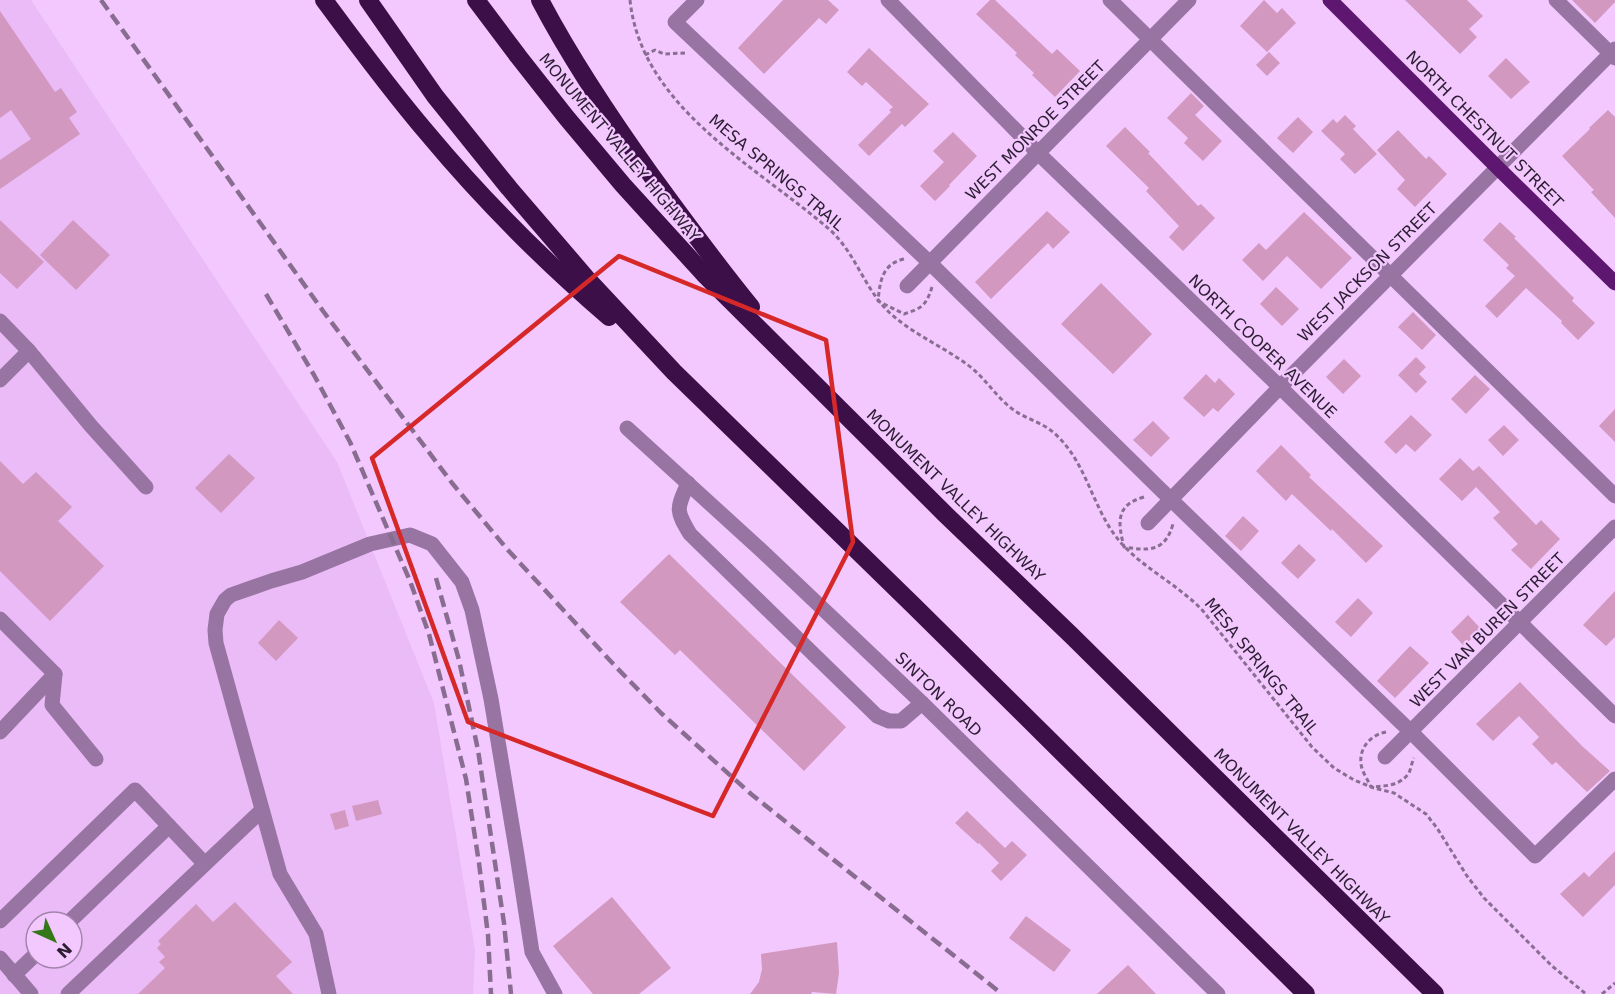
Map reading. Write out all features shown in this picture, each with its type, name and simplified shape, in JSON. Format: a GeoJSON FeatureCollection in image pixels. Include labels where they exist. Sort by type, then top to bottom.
{"type":"FeatureCollection","features":[{"type":"Feature","properties":{"kind":"highway"},"geometry":{"type":"LineString","coordinates":[[324,0],[371,64],[428,135],[501,215],[568,281],[674,372]]}},
{"type":"Feature","properties":{"kind":"highway"},"geometry":{"type":"LineString","coordinates":[[368,0],[435,96],[508,188],[588,280],[674,372],[1306,994]]}},
{"type":"Feature","properties":{"kind":"highway","name":"MONUMENT VALLEY HIGHWAY"},"geometry":{"type":"LineString","coordinates":[[476,0],[566,117],[662,230],[704,274],[944,513],[1436,994]]}},
{"type":"Feature","properties":{"kind":"highway"},"geometry":{"type":"LineString","coordinates":[[540,0],[588,82],[665,194],[744,298],[815,385]]}},
{"type":"Feature","properties":{"kind":"main road","name":"NORTH CHESTNUT STREET"},"geometry":{"type":"LineString","coordinates":[[1330,0],[1615,283]]}},
{"type":"Feature","properties":{"kind":"street"},"geometry":{"type":"LineString","coordinates":[[697,0],[675,22],[930,263],[1535,856],[1615,779]]}},
{"type":"Feature","properties":{"kind":"street","name":"NORTH COOPER AVENUE"},"geometry":{"type":"LineString","coordinates":[[888,0],[1038,153],[1615,716]]}},
{"type":"Feature","properties":{"kind":"street"},"geometry":{"type":"LineString","coordinates":[[1110,0],[1615,496]]}},
{"type":"Feature","properties":{"kind":"street","name":"WEST MONROE STREET"},"geometry":{"type":"LineString","coordinates":[[907,286],[1189,0]]}},
{"type":"Feature","properties":{"kind":"street"},"geometry":{"type":"LineString","coordinates":[[1556,0],[1614,54]]}},
{"type":"Feature","properties":{"kind":"street","name":"WEST JACKSON STREET"},"geometry":{"type":"LineString","coordinates":[[1148,523],[1497,167],[1614,54]]}},
{"type":"Feature","properties":{"kind":"street"},"geometry":{"type":"LineString","coordinates":[[0,321],[146,487]]}},
{"type":"Feature","properties":{"kind":"street"},"geometry":{"type":"LineString","coordinates":[[0,380],[28,351]]}},
{"type":"Feature","properties":{"kind":"street","name":"SINTON ROAD"},"geometry":{"type":"LineString","coordinates":[[627,428],[771,559],[922,703],[1218,994]]}},
{"type":"Feature","properties":{"kind":"street"},"geometry":{"type":"LineString","coordinates":[[688,483],[679,507],[681,519],[690,534],[877,716],[889,721],[901,721],[922,703]]}},
{"type":"Feature","properties":{"kind":"street","name":"WEST VAN BUREN STREET"},"geometry":{"type":"LineString","coordinates":[[1385,758],[1615,527]]}},
{"type":"Feature","properties":{"kind":"street"},"geometry":{"type":"LineString","coordinates":[[329,994],[316,934],[280,874],[216,644],[217,614],[220,606],[231,595],[271,580],[302,572],[370,544],[410,535],[432,544],[462,582],[472,610],[491,699],[532,952],[555,994]]}},
{"type":"Feature","properties":{"kind":"street"},"geometry":{"type":"LineString","coordinates":[[0,619],[55,674]]}},
{"type":"Feature","properties":{"kind":"street"},"geometry":{"type":"LineString","coordinates":[[0,732],[55,674]]}},
{"type":"Feature","properties":{"kind":"street"},"geometry":{"type":"LineString","coordinates":[[55,674],[52,705],[96,759]]}},
{"type":"Feature","properties":{"kind":"street"},"geometry":{"type":"LineString","coordinates":[[0,921],[135,790],[204,863]]}},
{"type":"Feature","properties":{"kind":"street"},"geometry":{"type":"LineString","coordinates":[[68,994],[262,810]]}},
{"type":"Feature","properties":{"kind":"street"},"geometry":{"type":"LineString","coordinates":[[82,910],[169,826]]}},
{"type":"Feature","properties":{"kind":"street"},"geometry":{"type":"LineString","coordinates":[[0,958],[31,994]]}},
{"type":"Feature","properties":{"kind":"street"},"geometry":{"type":"LineString","coordinates":[[14,975],[24,965]]}},
{"type":"Feature","properties":{"kind":"path","name":"MESA SPRINGS TRAIL"},"geometry":{"type":"LineString","coordinates":[[630,0],[636,34],[650,66],[669,93],[710,134],[746,165],[830,230],[843,243],[856,261],[878,301],[891,314],[912,332],[957,358],[974,371],[1014,411],[1054,433],[1081,469],[1103,516],[1124,547],[1193,600],[1312,747],[1334,768],[1353,780],[1394,793],[1426,813],[1484,898],[1552,966],[1586,994]]}},
{"type":"Feature","properties":{"kind":"path"},"geometry":{"type":"LineString","coordinates":[[645,55],[655,50],[664,54],[681,54],[699,46]]}},
{"type":"Feature","properties":{"kind":"path"},"geometry":{"type":"LineString","coordinates":[[1602,994],[1615,983]]}},
{"type":"Feature","properties":{"kind":"highlighted area"},"geometry":{"type":"Polygon","coordinates":[[[619,256],[826,340],[853,542],[713,816],[468,722],[372,458],[619,256]]]}},
{"type":"Feature","properties":{"kind":"shaded area"},"geometry":{"type":"Polygon","coordinates":[[[0,0],[31,0],[337,462],[434,703],[475,950],[473,994],[0,994],[0,0]]]}},
{"type":"Feature","properties":{"kind":"building"},"geometry":{"type":"Polygon","coordinates":[[[783,0],[828,0],[839,10],[826,24],[819,18],[764,74],[738,48],[783,0]]]}},
{"type":"Feature","properties":{"kind":"building"},"geometry":{"type":"Polygon","coordinates":[[[990,0],[995,0],[1052,54],[1057,49],[1080,71],[1055,97],[1032,75],[1034,73],[1015,55],[1017,53],[976,14],[990,0]]]}},
{"type":"Feature","properties":{"kind":"building"},"geometry":{"type":"Polygon","coordinates":[[[1264,0],[1277,13],[1282,8],[1296,23],[1267,52],[1240,26],[1264,0]]]}},
{"type":"Feature","properties":{"kind":"building"},"geometry":{"type":"Polygon","coordinates":[[[1405,0],[1467,0],[1483,16],[1469,29],[1477,37],[1460,54],[1405,0]]]}},
{"type":"Feature","properties":{"kind":"building"},"geometry":{"type":"Polygon","coordinates":[[[1572,0],[1615,0],[1615,2],[1595,23],[1572,0]]]}},
{"type":"Feature","properties":{"kind":"building"},"geometry":{"type":"Polygon","coordinates":[[[0,11],[55,92],[61,88],[77,112],[69,118],[80,134],[0,189],[0,160],[31,139],[11,110],[0,118],[0,11]]]}},
{"type":"Feature","properties":{"kind":"building"},"geometry":{"type":"Polygon","coordinates":[[[869,48],[929,104],[905,127],[902,124],[869,156],[858,145],[891,112],[889,110],[893,107],[866,82],[862,86],[847,72],[869,48]]]}},
{"type":"Feature","properties":{"kind":"building"},"geometry":{"type":"Polygon","coordinates":[[[1269,52],[1280,63],[1267,76],[1256,65],[1269,52]]]}},
{"type":"Feature","properties":{"kind":"building"},"geometry":{"type":"Polygon","coordinates":[[[1506,58],[1530,82],[1511,99],[1488,76],[1506,58]]]}},
{"type":"Feature","properties":{"kind":"building"},"geometry":{"type":"Polygon","coordinates":[[[1191,93],[1204,106],[1195,115],[1222,141],[1203,161],[1184,143],[1188,138],[1167,118],[1191,93]]]}},
{"type":"Feature","properties":{"kind":"building"},"geometry":{"type":"Polygon","coordinates":[[[1608,110],[1615,117],[1615,218],[1591,192],[1594,190],[1562,156],[1608,110]]]}},
{"type":"Feature","properties":{"kind":"building"},"geometry":{"type":"Polygon","coordinates":[[[1345,115],[1356,126],[1353,129],[1377,154],[1355,174],[1340,159],[1345,154],[1321,131],[1333,119],[1337,123],[1345,115]]]}},
{"type":"Feature","properties":{"kind":"building"},"geometry":{"type":"Polygon","coordinates":[[[1298,117],[1313,132],[1293,153],[1277,138],[1298,117]]]}},
{"type":"Feature","properties":{"kind":"building"},"geometry":{"type":"Polygon","coordinates":[[[1125,127],[1198,206],[1201,204],[1215,218],[1183,251],[1169,237],[1179,226],[1146,191],[1149,188],[1106,146],[1125,127]]]}},
{"type":"Feature","properties":{"kind":"building"},"geometry":{"type":"Polygon","coordinates":[[[1398,130],[1426,159],[1429,156],[1447,174],[1415,207],[1397,189],[1405,180],[1377,150],[1398,130]]]}},
{"type":"Feature","properties":{"kind":"building"},"geometry":{"type":"Polygon","coordinates":[[[953,132],[977,156],[935,201],[920,186],[944,162],[933,151],[953,132]]]}},
{"type":"Feature","properties":{"kind":"building"},"geometry":{"type":"Polygon","coordinates":[[[1047,211],[1070,232],[1053,249],[1048,243],[991,299],[975,282],[1047,211]]]}},
{"type":"Feature","properties":{"kind":"building"},"geometry":{"type":"Polygon","coordinates":[[[1304,212],[1352,258],[1321,289],[1287,256],[1263,281],[1242,260],[1259,243],[1266,250],[1304,212]]]}},
{"type":"Feature","properties":{"kind":"building"},"geometry":{"type":"Polygon","coordinates":[[[0,220],[44,262],[17,289],[0,273],[0,220]]]}},
{"type":"Feature","properties":{"kind":"building"},"geometry":{"type":"Polygon","coordinates":[[[73,220],[110,255],[76,290],[40,255],[73,220]]]}},
{"type":"Feature","properties":{"kind":"building"},"geometry":{"type":"Polygon","coordinates":[[[1500,222],[1574,298],[1572,301],[1595,323],[1578,340],[1561,323],[1562,321],[1526,288],[1497,318],[1485,306],[1515,276],[1506,268],[1509,265],[1483,240],[1500,222]]]}},
{"type":"Feature","properties":{"kind":"building"},"geometry":{"type":"Polygon","coordinates":[[[1101,283],[1152,334],[1113,374],[1061,324],[1101,283]]]}},
{"type":"Feature","properties":{"kind":"building"},"geometry":{"type":"Polygon","coordinates":[[[1276,287],[1299,309],[1282,326],[1260,304],[1276,287]]]}},
{"type":"Feature","properties":{"kind":"building"},"geometry":{"type":"Polygon","coordinates":[[[1413,312],[1436,335],[1422,350],[1398,327],[1413,312]]]}},
{"type":"Feature","properties":{"kind":"building"},"geometry":{"type":"Polygon","coordinates":[[[1416,357],[1426,367],[1419,374],[1427,382],[1416,393],[1398,375],[1416,357]]]}},
{"type":"Feature","properties":{"kind":"building"},"geometry":{"type":"Polygon","coordinates":[[[1344,359],[1361,376],[1343,394],[1326,377],[1344,359]]]}},
{"type":"Feature","properties":{"kind":"building"},"geometry":{"type":"Polygon","coordinates":[[[1206,374],[1215,383],[1219,378],[1235,394],[1218,412],[1213,408],[1204,417],[1183,398],[1206,374]]]}},
{"type":"Feature","properties":{"kind":"building"},"geometry":{"type":"Polygon","coordinates":[[[1475,375],[1490,389],[1466,414],[1451,399],[1475,375]]]}},
{"type":"Feature","properties":{"kind":"building"},"geometry":{"type":"Polygon","coordinates":[[[1615,409],[1615,442],[1599,426],[1615,409]]]}},
{"type":"Feature","properties":{"kind":"building"},"geometry":{"type":"Polygon","coordinates":[[[1411,415],[1432,435],[1415,452],[1406,444],[1396,454],[1384,442],[1411,415]]]}},
{"type":"Feature","properties":{"kind":"building"},"geometry":{"type":"Polygon","coordinates":[[[1153,421],[1170,438],[1151,457],[1133,440],[1153,421]]]}},
{"type":"Feature","properties":{"kind":"building"},"geometry":{"type":"Polygon","coordinates":[[[1504,425],[1519,440],[1503,456],[1488,440],[1504,425]]]}},
{"type":"Feature","properties":{"kind":"building"},"geometry":{"type":"Polygon","coordinates":[[[1281,445],[1311,475],[1309,477],[1383,546],[1366,563],[1292,494],[1286,501],[1256,471],[1281,445]]]}},
{"type":"Feature","properties":{"kind":"building"},"geometry":{"type":"Polygon","coordinates":[[[229,454],[255,478],[221,513],[195,488],[229,454]]]}},
{"type":"Feature","properties":{"kind":"building"},"geometry":{"type":"Polygon","coordinates":[[[1460,458],[1473,471],[1479,466],[1536,525],[1541,520],[1560,539],[1531,569],[1511,550],[1518,544],[1493,518],[1500,512],[1476,487],[1462,501],[1439,479],[1460,458]]]}},
{"type":"Feature","properties":{"kind":"building"},"geometry":{"type":"Polygon","coordinates":[[[0,461],[23,484],[36,472],[72,507],[58,521],[104,566],[50,621],[0,571],[0,461]]]}},
{"type":"Feature","properties":{"kind":"building"},"geometry":{"type":"Polygon","coordinates":[[[1243,516],[1259,531],[1241,551],[1225,536],[1243,516]]]}},
{"type":"Feature","properties":{"kind":"building"},"geometry":{"type":"Polygon","coordinates":[[[1299,544],[1316,560],[1298,579],[1281,563],[1299,544]]]}},
{"type":"Feature","properties":{"kind":"building"},"geometry":{"type":"Polygon","coordinates":[[[669,554],[846,727],[804,771],[680,650],[675,655],[620,602],[669,554]]]}},
{"type":"Feature","properties":{"kind":"building"},"geometry":{"type":"Polygon","coordinates":[[[1615,591],[1615,637],[1606,646],[1583,625],[1615,591]]]}},
{"type":"Feature","properties":{"kind":"building"},"geometry":{"type":"Polygon","coordinates":[[[1358,598],[1373,613],[1351,637],[1335,622],[1358,598]]]}},
{"type":"Feature","properties":{"kind":"building"},"geometry":{"type":"Polygon","coordinates":[[[1468,615],[1481,629],[1464,646],[1451,632],[1468,615]]]}},
{"type":"Feature","properties":{"kind":"building"},"geometry":{"type":"Polygon","coordinates":[[[279,620],[298,638],[276,661],[258,643],[279,620]]]}},
{"type":"Feature","properties":{"kind":"building"},"geometry":{"type":"Polygon","coordinates":[[[1410,646],[1429,663],[1395,698],[1377,681],[1410,646]]]}},
{"type":"Feature","properties":{"kind":"building"},"geometry":{"type":"Polygon","coordinates":[[[1520,682],[1582,746],[1610,771],[1587,792],[1556,762],[1552,765],[1532,744],[1539,737],[1519,716],[1493,741],[1476,724],[1520,682]]]}},
{"type":"Feature","properties":{"kind":"building"},"geometry":{"type":"Polygon","coordinates":[[[378,800],[382,814],[356,821],[352,806],[378,800]]]}},
{"type":"Feature","properties":{"kind":"building"},"geometry":{"type":"Polygon","coordinates":[[[345,810],[349,826],[335,830],[330,814],[345,810]]]}},
{"type":"Feature","properties":{"kind":"building"},"geometry":{"type":"Polygon","coordinates":[[[967,811],[1005,848],[1012,841],[1027,855],[1001,881],[991,871],[999,863],[955,823],[967,811]]]}},
{"type":"Feature","properties":{"kind":"building"},"geometry":{"type":"Polygon","coordinates":[[[1615,851],[1615,885],[1583,917],[1560,894],[1584,872],[1589,877],[1615,851]]]}},
{"type":"Feature","properties":{"kind":"building"},"geometry":{"type":"Polygon","coordinates":[[[612,897],[671,968],[639,994],[593,994],[553,946],[612,897]]]}},
{"type":"Feature","properties":{"kind":"building"},"geometry":{"type":"Polygon","coordinates":[[[235,902],[292,962],[276,976],[293,994],[138,994],[165,968],[159,962],[165,957],[157,948],[161,944],[158,941],[196,904],[213,922],[235,902]]]}},
{"type":"Feature","properties":{"kind":"building"},"geometry":{"type":"Polygon","coordinates":[[[1026,916],[1071,950],[1054,972],[1009,938],[1026,916]]]}},
{"type":"Feature","properties":{"kind":"building"},"geometry":{"type":"Polygon","coordinates":[[[837,942],[839,973],[836,994],[812,992],[811,994],[750,994],[759,982],[762,969],[761,954],[837,942]]]}},
{"type":"Feature","properties":{"kind":"building"},"geometry":{"type":"Polygon","coordinates":[[[1128,965],[1156,994],[1097,994],[1128,965]]]}},
{"type":"Feature","properties":{"kind":"railway"},"geometry":{"type":"LineString","coordinates":[[101,0],[323,311],[452,483],[507,549],[661,713],[751,794],[1002,994]]}},
{"type":"Feature","properties":{"kind":"railway"},"geometry":{"type":"LineString","coordinates":[[266,294],[350,442],[410,581],[429,634],[466,779],[488,935],[491,994]]}},
{"type":"Feature","properties":{"kind":"railway"},"geometry":{"type":"LineString","coordinates":[[436,578],[459,660],[478,750],[504,923],[511,994]]}}]}
